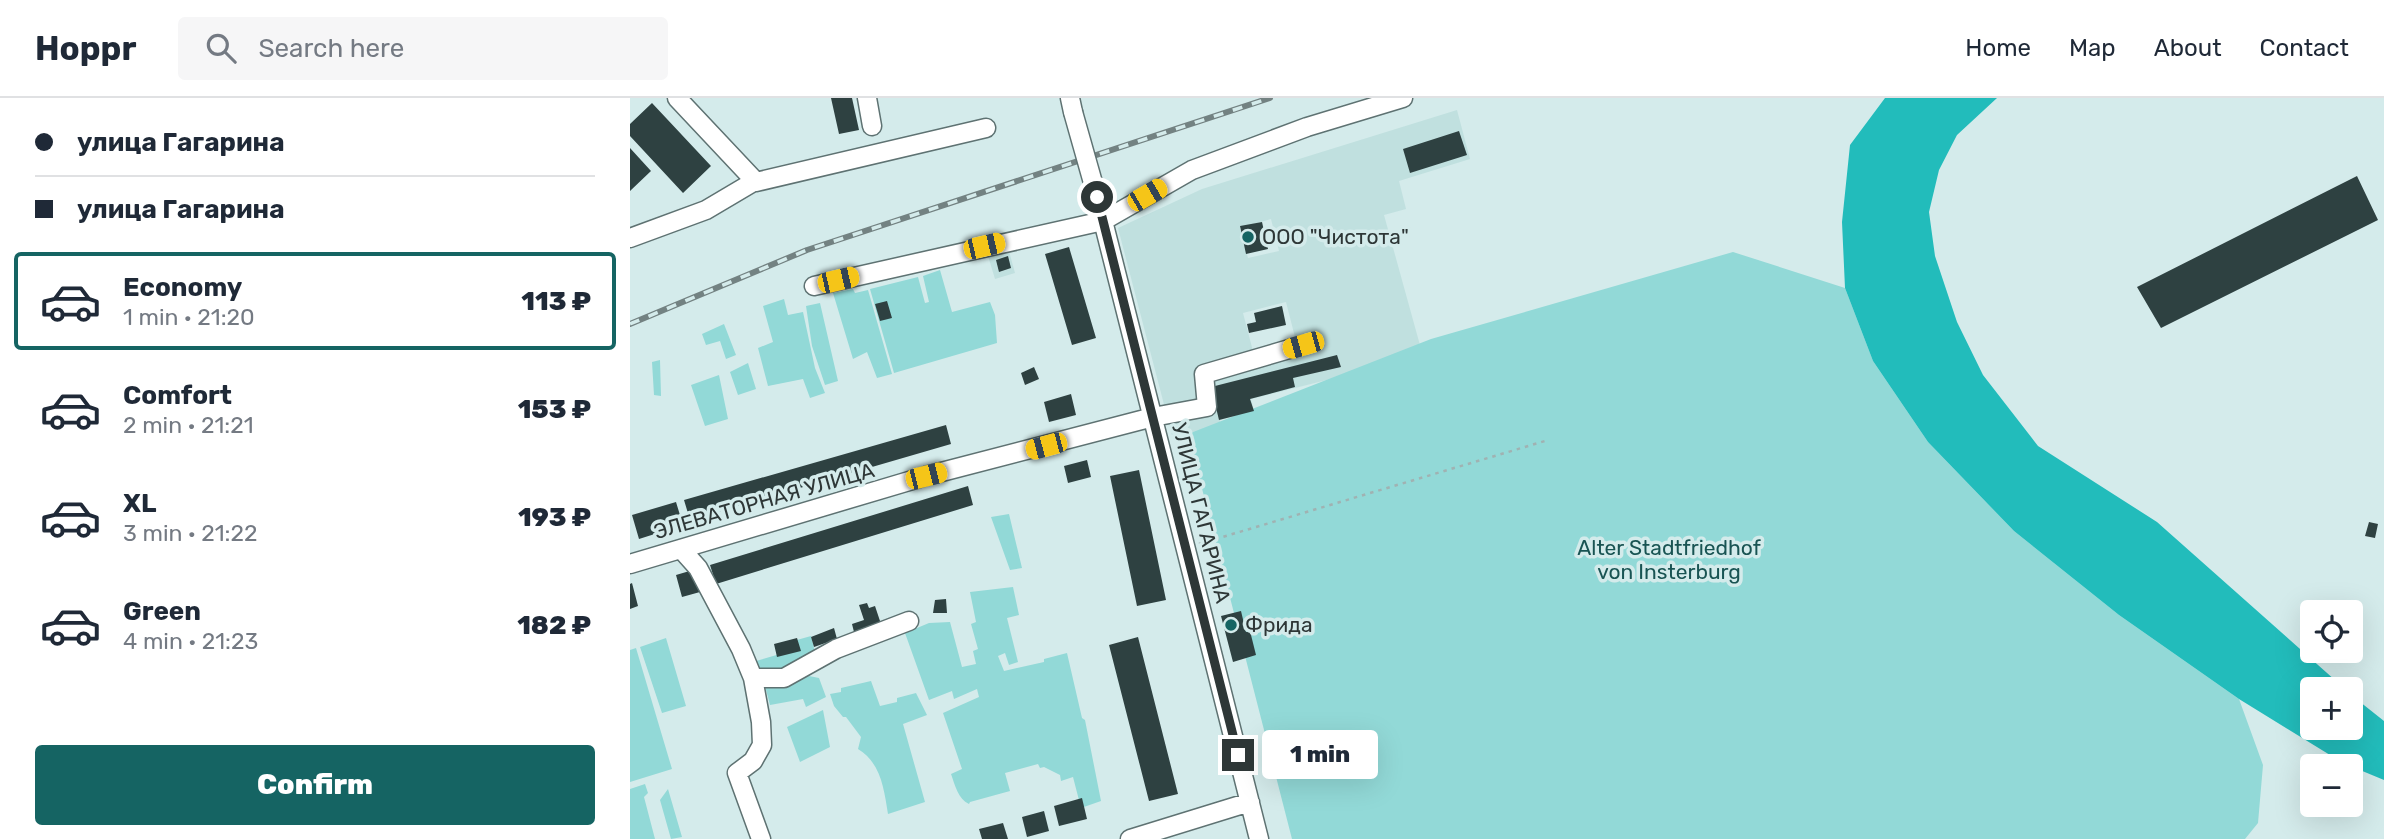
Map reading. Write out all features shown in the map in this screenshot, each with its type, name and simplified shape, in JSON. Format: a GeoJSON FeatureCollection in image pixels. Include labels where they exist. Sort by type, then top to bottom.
{"type":"FeatureCollection","features":[{"type":"Feature","properties":{"kind":"street"},"geometry":{"type":"LineString","coordinates":[[677,98],[755,181]]}},
{"type":"Feature","properties":{"kind":"street"},"geometry":{"type":"LineString","coordinates":[[867,98],[872,126]]}},
{"type":"Feature","properties":{"kind":"street"},"geometry":{"type":"LineString","coordinates":[[814,286],[1103,221],[1192,170],[1307,127],[1403,98]]}},
{"type":"Feature","properties":{"kind":"street","name":"УЛИЦА ГАГАРИНА"},"geometry":{"type":"LineString","coordinates":[[1071,105],[1097,197],[1259,839]]}},
{"type":"Feature","properties":{"kind":"street"},"geometry":{"type":"LineString","coordinates":[[630,238],[706,210],[755,181],[986,128]]}},
{"type":"Feature","properties":{"kind":"street","name":"ЭЛЕВАТОРНАЯ УЛИЦА"},"geometry":{"type":"LineString","coordinates":[[630,564],[926,476],[1153,417],[1207,407],[1203,374],[1303,345]]}},
{"type":"Feature","properties":{"kind":"street"},"geometry":{"type":"LineString","coordinates":[[681,549],[698,568],[741,649],[753,678],[762,745],[753,761],[737,773],[761,839]]}},
{"type":"Feature","properties":{"kind":"street"},"geometry":{"type":"LineString","coordinates":[[753,678],[784,678],[836,649],[909,621]]}},
{"type":"Feature","properties":{"kind":"street"},"geometry":{"type":"LineString","coordinates":[[1130,839],[1250,802]]}},
{"type":"Feature","properties":{"kind":"path"},"geometry":{"type":"LineString","coordinates":[[1186,548],[1545,441]]}},
{"type":"Feature","properties":{"kind":"shaded area"},"geometry":{"type":"Polygon","coordinates":[[[1885,98],[1997,98],[1957,135],[1939,170],[1929,212],[1935,256],[1957,322],[1983,375],[2038,446],[2157,522],[2300,649],[2300,663],[2316,663],[2331,677],[2300,677],[2300,737],[2239,699],[2119,615],[2014,531],[1928,442],[1873,361],[1845,288],[1842,222],[1850,145],[1885,98]]]}},
{"type":"Feature","properties":{"kind":"shaded area"},"geometry":{"type":"Polygon","coordinates":[[[1457,110],[1470,159],[1399,181],[1406,209],[1384,215],[1423,356],[1251,399],[1254,411],[1220,420],[1221,426],[1173,439],[1118,228],[1202,189],[1457,110]],[[1271,219],[1240,228],[1248,258],[1279,251],[1271,219]],[[1286,302],[1243,313],[1254,355],[1297,345],[1286,302]]]}},
{"type":"Feature","properties":{"kind":"shaded area"},"geometry":{"type":"Polygon","coordinates":[[[1009,251],[1015,273],[995,279],[988,256],[1009,251]]]}},
{"type":"Feature","properties":{"kind":"shaded area"},"geometry":{"type":"Polygon","coordinates":[[[2363,704],[2384,721],[2384,780],[2363,771],[2363,754],[2328,754],[2306,740],[2363,740],[2363,704]]]}},
{"type":"Feature","properties":{"kind":"green space","name":"Alter Stadtfriedhof von Insterburg"},"geometry":{"type":"Polygon","coordinates":[[[1733,252],[1845,288],[1873,361],[1928,442],[2014,531],[2119,615],[2239,699],[2263,765],[2258,823],[2245,839],[1292,839],[1188,434],[1431,339],[1733,252]]]}},
{"type":"Feature","properties":{"kind":"green space"},"geometry":{"type":"Polygon","coordinates":[[[940,270],[952,312],[990,302],[995,315],[997,343],[894,373],[870,289],[918,277],[925,303],[929,302],[923,276],[940,270]]]}},
{"type":"Feature","properties":{"kind":"green space"},"geometry":{"type":"Polygon","coordinates":[[[853,289],[855,293],[868,290],[892,374],[877,378],[867,352],[853,359],[833,293],[853,289]]]}},
{"type":"Feature","properties":{"kind":"green space"},"geometry":{"type":"Polygon","coordinates":[[[784,299],[788,315],[803,312],[815,368],[825,393],[810,398],[803,379],[768,386],[758,348],[773,342],[763,306],[784,299]]]}},
{"type":"Feature","properties":{"kind":"green space"},"geometry":{"type":"Polygon","coordinates":[[[820,303],[838,381],[825,385],[812,346],[806,306],[820,303]]]}},
{"type":"Feature","properties":{"kind":"green space"},"geometry":{"type":"Polygon","coordinates":[[[724,324],[736,355],[726,359],[720,341],[706,345],[702,334],[724,324]]]}},
{"type":"Feature","properties":{"kind":"green space"},"geometry":{"type":"Polygon","coordinates":[[[660,360],[661,396],[654,395],[652,362],[660,360]]]}},
{"type":"Feature","properties":{"kind":"green space"},"geometry":{"type":"Polygon","coordinates":[[[748,363],[756,389],[738,395],[730,372],[748,363]]]}},
{"type":"Feature","properties":{"kind":"green space"},"geometry":{"type":"Polygon","coordinates":[[[719,375],[728,419],[705,426],[691,385],[719,375]]]}},
{"type":"Feature","properties":{"kind":"green space"},"geometry":{"type":"Polygon","coordinates":[[[1009,514],[1022,568],[1010,570],[991,517],[1009,514]]]}},
{"type":"Feature","properties":{"kind":"green space"},"geometry":{"type":"Polygon","coordinates":[[[1013,587],[1019,615],[1007,618],[1018,662],[1009,665],[1005,653],[998,656],[1004,671],[1044,662],[1044,659],[1067,653],[1082,718],[1085,720],[1101,801],[1081,808],[1073,777],[1061,781],[1060,775],[1044,767],[1040,768],[1038,764],[1005,773],[1010,791],[969,804],[962,799],[956,787],[951,774],[962,769],[943,713],[979,697],[977,689],[954,699],[952,691],[929,700],[905,633],[929,623],[950,622],[962,667],[976,664],[973,651],[978,649],[971,624],[976,622],[970,592],[1013,587]]]}},
{"type":"Feature","properties":{"kind":"green space"},"geometry":{"type":"Polygon","coordinates":[[[811,636],[818,664],[760,675],[756,661],[780,654],[779,645],[811,636]]]}},
{"type":"Feature","properties":{"kind":"green space"},"geometry":{"type":"Polygon","coordinates":[[[666,638],[686,706],[662,713],[640,647],[666,638]]]}},
{"type":"Feature","properties":{"kind":"green space"},"geometry":{"type":"Polygon","coordinates":[[[636,648],[672,769],[630,782],[630,650],[636,648]]]}},
{"type":"Feature","properties":{"kind":"green space"},"geometry":{"type":"Polygon","coordinates":[[[809,676],[819,678],[826,697],[806,707],[803,699],[770,705],[765,686],[809,676]]]}},
{"type":"Feature","properties":{"kind":"green space"},"geometry":{"type":"Polygon","coordinates":[[[871,681],[880,706],[916,693],[927,715],[903,724],[925,802],[888,814],[877,769],[858,749],[861,737],[834,706],[830,694],[841,692],[841,688],[871,681]]]}},
{"type":"Feature","properties":{"kind":"green space"},"geometry":{"type":"Polygon","coordinates":[[[823,710],[830,747],[800,762],[787,727],[823,710]]]}},
{"type":"Feature","properties":{"kind":"green space"},"geometry":{"type":"Polygon","coordinates":[[[645,784],[648,793],[644,797],[655,839],[630,839],[630,789],[645,784]]]}},
{"type":"Feature","properties":{"kind":"green space"},"geometry":{"type":"Polygon","coordinates":[[[668,789],[682,837],[671,839],[660,800],[668,789]]]}},
{"type":"Feature","properties":{"kind":"building"},"geometry":{"type":"Polygon","coordinates":[[[831,98],[852,98],[859,130],[839,134],[831,98]]]}},
{"type":"Feature","properties":{"kind":"building"},"geometry":{"type":"Polygon","coordinates":[[[652,103],[711,166],[683,193],[630,136],[630,124],[652,103]]]}},
{"type":"Feature","properties":{"kind":"building"},"geometry":{"type":"Polygon","coordinates":[[[1459,131],[1467,155],[1410,173],[1403,149],[1459,131]]]}},
{"type":"Feature","properties":{"kind":"building"},"geometry":{"type":"Polygon","coordinates":[[[630,148],[651,171],[630,191],[630,148]]]}},
{"type":"Feature","properties":{"kind":"building"},"geometry":{"type":"Polygon","coordinates":[[[2357,176],[2378,220],[2161,328],[2137,287],[2357,176]]]}},
{"type":"Feature","properties":{"kind":"building"},"geometry":{"type":"Polygon","coordinates":[[[1262,222],[1268,249],[1246,254],[1240,226],[1262,222]]]}},
{"type":"Feature","properties":{"kind":"building"},"geometry":{"type":"Polygon","coordinates":[[[1069,247],[1096,338],[1072,345],[1045,254],[1069,247]]]}},
{"type":"Feature","properties":{"kind":"building"},"geometry":{"type":"Polygon","coordinates":[[[1008,256],[1011,268],[999,272],[996,260],[1008,256]]]}},
{"type":"Feature","properties":{"kind":"building"},"geometry":{"type":"Polygon","coordinates":[[[887,301],[892,318],[880,321],[875,304],[887,301]]]}},
{"type":"Feature","properties":{"kind":"building"},"geometry":{"type":"Polygon","coordinates":[[[1282,306],[1286,325],[1249,333],[1247,324],[1256,322],[1254,313],[1282,306]]]}},
{"type":"Feature","properties":{"kind":"building"},"geometry":{"type":"Polygon","coordinates":[[[1337,355],[1341,367],[1293,378],[1295,387],[1250,399],[1254,411],[1219,420],[1211,387],[1337,355]]]}},
{"type":"Feature","properties":{"kind":"building"},"geometry":{"type":"Polygon","coordinates":[[[1034,367],[1039,379],[1025,385],[1021,373],[1034,367]]]}},
{"type":"Feature","properties":{"kind":"building"},"geometry":{"type":"Polygon","coordinates":[[[1071,394],[1076,415],[1049,422],[1044,402],[1071,394]]]}},
{"type":"Feature","properties":{"kind":"building"},"geometry":{"type":"Polygon","coordinates":[[[946,425],[951,444],[690,520],[684,500],[946,425]]]}},
{"type":"Feature","properties":{"kind":"building"},"geometry":{"type":"Polygon","coordinates":[[[1087,460],[1091,477],[1068,483],[1064,466],[1087,460]]]}},
{"type":"Feature","properties":{"kind":"building"},"geometry":{"type":"Polygon","coordinates":[[[1139,470],[1166,600],[1137,606],[1110,476],[1139,470]]]}},
{"type":"Feature","properties":{"kind":"building"},"geometry":{"type":"Polygon","coordinates":[[[968,486],[973,505],[716,584],[710,565],[968,486]]]}},
{"type":"Feature","properties":{"kind":"building"},"geometry":{"type":"Polygon","coordinates":[[[676,502],[683,525],[639,539],[632,515],[676,502]]]}},
{"type":"Feature","properties":{"kind":"building"},"geometry":{"type":"Polygon","coordinates":[[[2369,522],[2378,524],[2375,538],[2365,536],[2369,522]]]}},
{"type":"Feature","properties":{"kind":"building"},"geometry":{"type":"Polygon","coordinates":[[[693,570],[700,592],[682,597],[676,575],[693,570]]]}},
{"type":"Feature","properties":{"kind":"building"},"geometry":{"type":"Polygon","coordinates":[[[632,583],[638,606],[630,609],[630,584],[632,583]]]}},
{"type":"Feature","properties":{"kind":"building"},"geometry":{"type":"Polygon","coordinates":[[[946,599],[947,613],[933,613],[935,600],[946,599]]]}},
{"type":"Feature","properties":{"kind":"building"},"geometry":{"type":"Polygon","coordinates":[[[867,603],[869,608],[875,606],[881,624],[854,632],[852,624],[864,620],[859,605],[867,603]]]}},
{"type":"Feature","properties":{"kind":"building"},"geometry":{"type":"Polygon","coordinates":[[[1241,611],[1256,655],[1233,662],[1221,616],[1241,611]]]}},
{"type":"Feature","properties":{"kind":"building"},"geometry":{"type":"Polygon","coordinates":[[[834,628],[837,639],[814,647],[811,637],[834,628]]]}},
{"type":"Feature","properties":{"kind":"building"},"geometry":{"type":"Polygon","coordinates":[[[1138,637],[1178,794],[1149,801],[1109,645],[1138,637]]]}},
{"type":"Feature","properties":{"kind":"building"},"geometry":{"type":"Polygon","coordinates":[[[797,638],[801,651],[777,657],[774,644],[797,638]]]}},
{"type":"Feature","properties":{"kind":"building"},"geometry":{"type":"Polygon","coordinates":[[[1082,798],[1087,819],[1059,826],[1054,806],[1082,798]]]}},
{"type":"Feature","properties":{"kind":"building"},"geometry":{"type":"Polygon","coordinates":[[[1044,811],[1049,831],[1027,837],[1022,817],[1044,811]]]}},
{"type":"Feature","properties":{"kind":"building"},"geometry":{"type":"Polygon","coordinates":[[[1003,823],[1008,839],[982,839],[979,829],[1003,823]]]}},
{"type":"Feature","properties":{"kind":"railway"},"geometry":{"type":"LineString","coordinates":[[630,324],[807,250],[1270,98]]}},
{"type":"Feature","properties":{"kind":"place","name":"ООО \"Чистота\""},"geometry":{"type":"Point","coordinates":[1248,237]}},
{"type":"Feature","properties":{"kind":"place","name":"Фрида"},"geometry":{"type":"Point","coordinates":[1231,625]}},
{"type":"Feature","properties":{"kind":"route"},"geometry":{"type":"LineString","coordinates":[[1097,197],[1238,755]]}}]}
